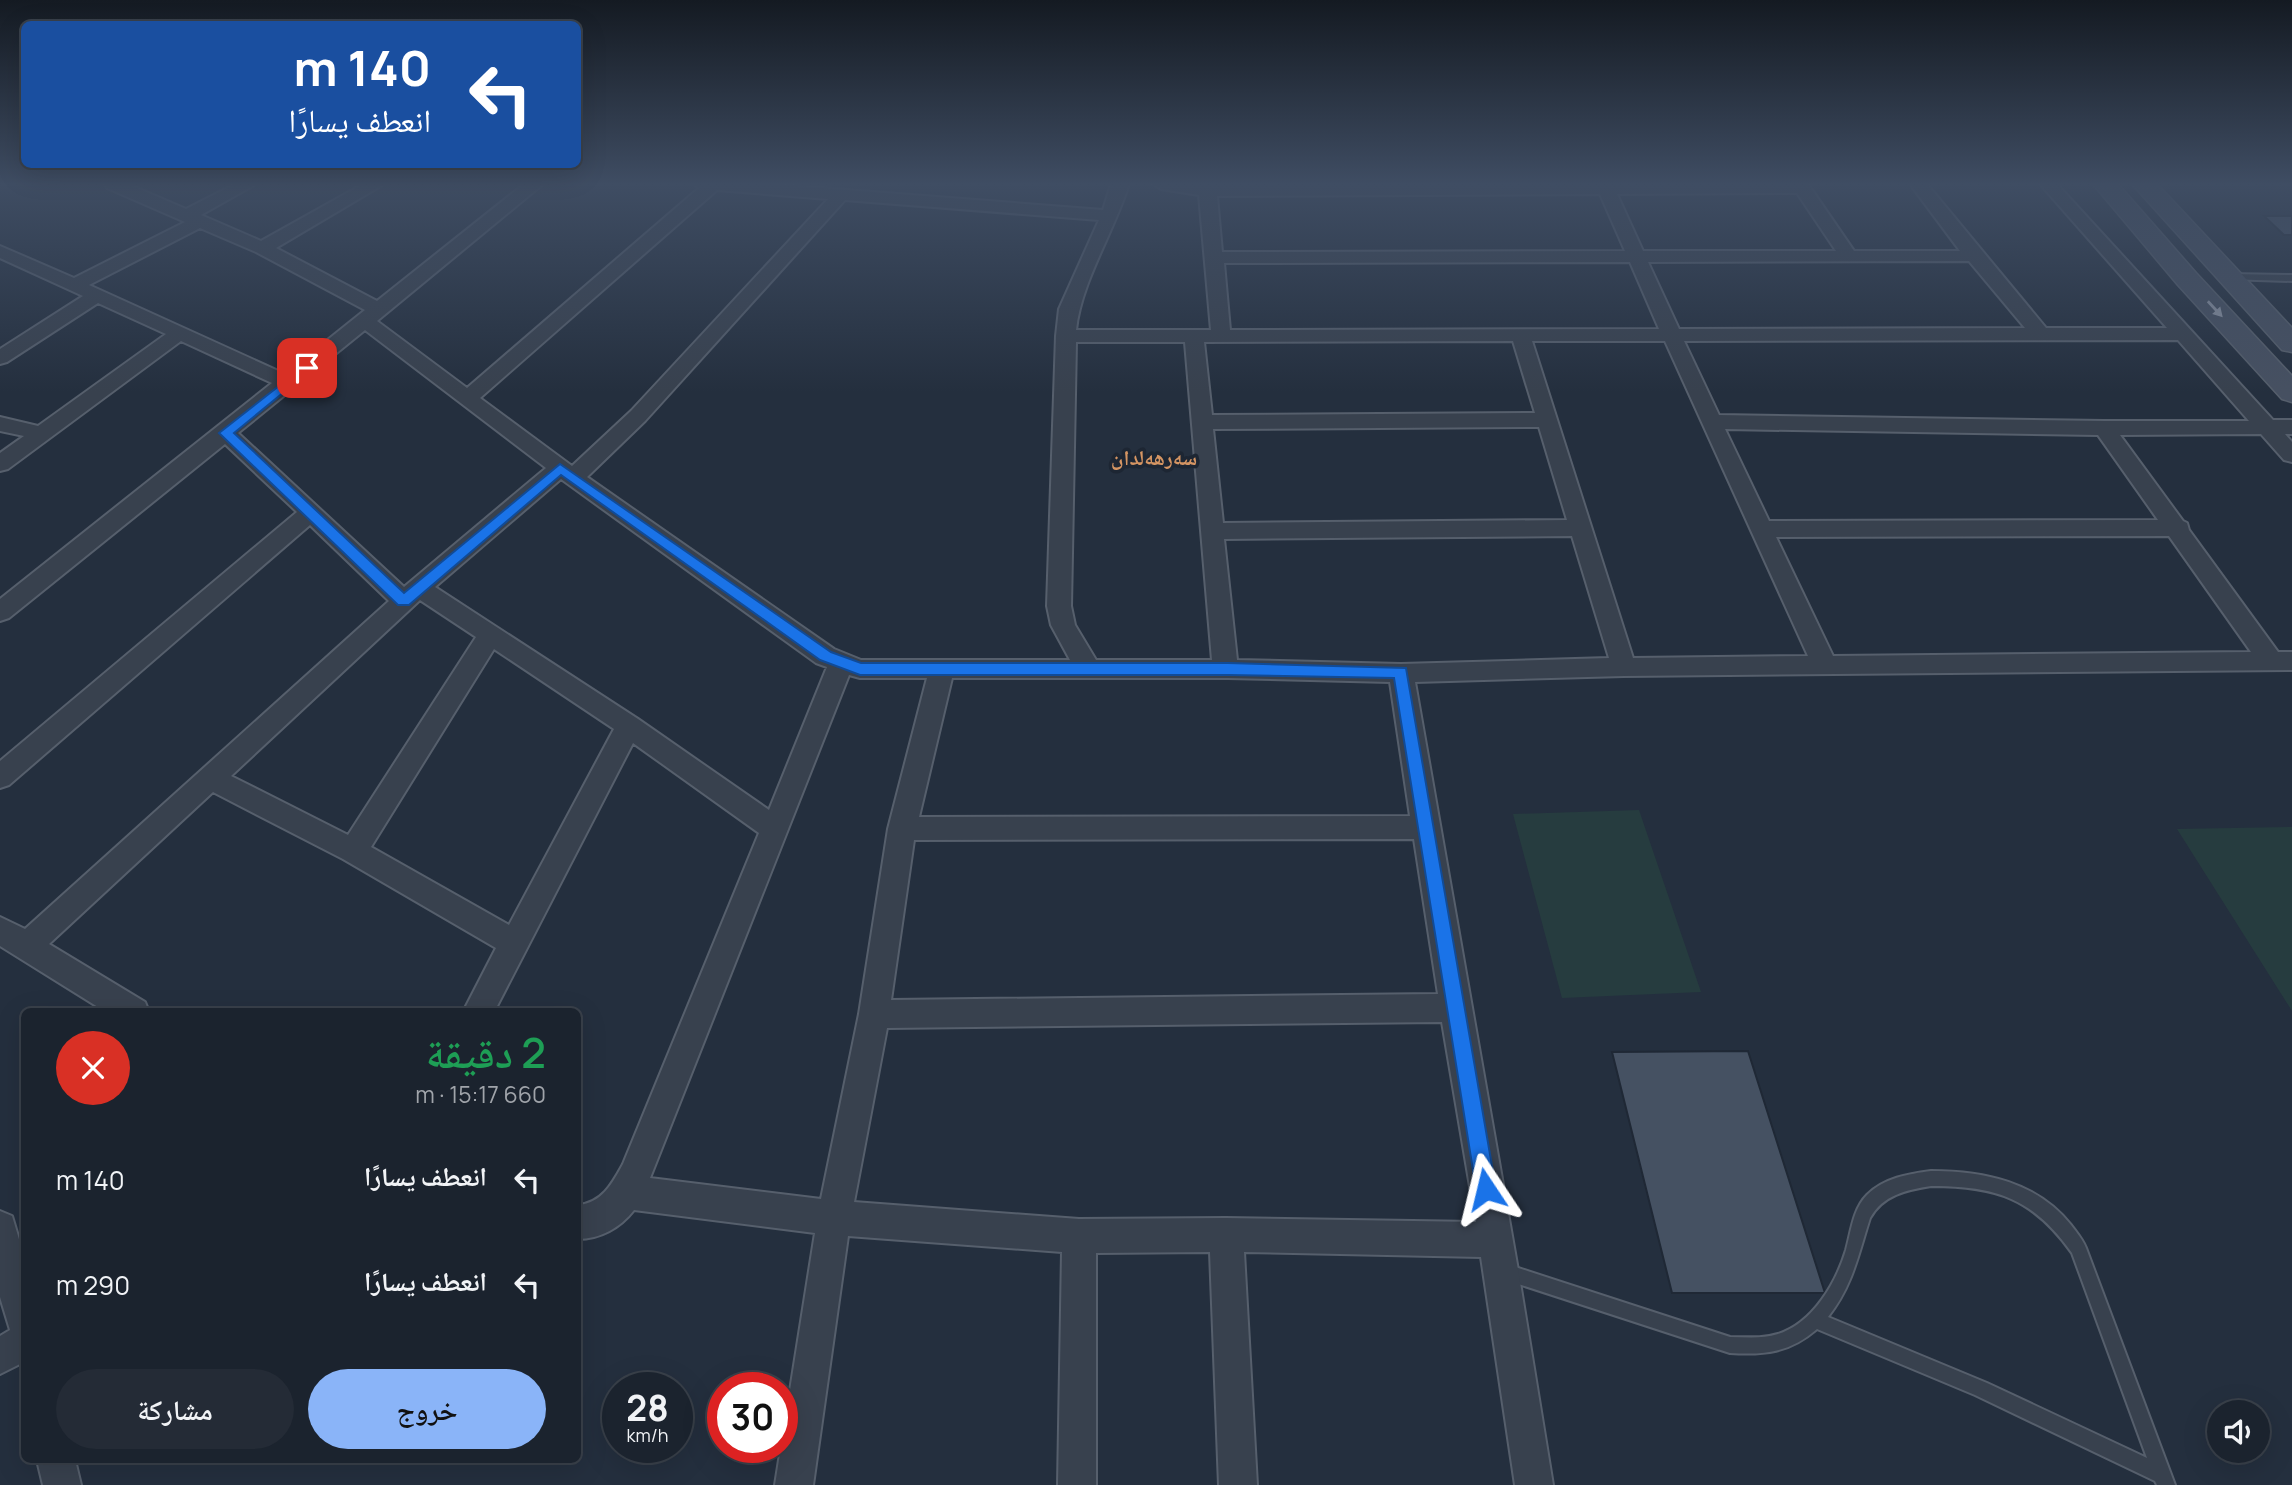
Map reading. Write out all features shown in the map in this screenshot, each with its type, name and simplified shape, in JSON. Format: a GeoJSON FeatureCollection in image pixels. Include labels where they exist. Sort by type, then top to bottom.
{"type":"FeatureCollection","features":[{"type":"Feature","properties":{"kind":"main road"},"geometry":{"type":"LineString","coordinates":[[2165,253],[2292,393]]}},
{"type":"Feature","properties":{"kind":"main road"},"geometry":{"type":"LineString","coordinates":[[2207,253],[2292,344]]}},
{"type":"Feature","properties":{"kind":"main road"},"geometry":{"type":"LineString","coordinates":[[2187,279],[2229,277]]}},
{"type":"Feature","properties":{"kind":"street"},"geometry":{"type":"LineString","coordinates":[[75,285],[131,253]]}},
{"type":"Feature","properties":{"kind":"street"},"geometry":{"type":"LineString","coordinates":[[270,253],[373,316],[468,398],[825,656],[841,664],[880,671],[1225,669],[1401,673],[1624,667],[2282,661]]}},
{"type":"Feature","properties":{"kind":"street"},"geometry":{"type":"LineString","coordinates":[[0,612],[450,253]]}},
{"type":"Feature","properties":{"kind":"street"},"geometry":{"type":"LineString","coordinates":[[468,398],[634,253]]}},
{"type":"Feature","properties":{"kind":"street"},"geometry":{"type":"LineString","coordinates":[[27,946],[411,595],[638,416],[787,253]]}},
{"type":"Feature","properties":{"kind":"street"},"geometry":{"type":"LineString","coordinates":[[1089,670],[1063,625],[1059,607],[1066,336],[1069,309],[1094,253]]}},
{"type":"Feature","properties":{"kind":"street"},"geometry":{"type":"LineString","coordinates":[[1213,253],[1221,335]]}},
{"type":"Feature","properties":{"kind":"street"},"geometry":{"type":"LineString","coordinates":[[1636,253],[1825,666]]}},
{"type":"Feature","properties":{"kind":"street"},"geometry":{"type":"LineString","coordinates":[[1972,253],[2039,333]]}},
{"type":"Feature","properties":{"kind":"street"},"geometry":{"type":"LineString","coordinates":[[2110,253],[2292,455]]}},
{"type":"Feature","properties":{"kind":"street"},"geometry":{"type":"LineString","coordinates":[[1213,258],[1974,256]]}},
{"type":"Feature","properties":{"kind":"street"},"geometry":{"type":"LineString","coordinates":[[5,258],[98,295],[288,383]]}},
{"type":"Feature","properties":{"kind":"street"},"geometry":{"type":"LineString","coordinates":[[0,358],[98,295]]}},
{"type":"Feature","properties":{"kind":"street"},"geometry":{"type":"LineString","coordinates":[[0,464],[180,334]]}},
{"type":"Feature","properties":{"kind":"street"},"geometry":{"type":"LineString","coordinates":[[1066,336],[2183,334]]}},
{"type":"Feature","properties":{"kind":"street"},"geometry":{"type":"LineString","coordinates":[[1194,336],[1225,669]]}},
{"type":"Feature","properties":{"kind":"street"},"geometry":{"type":"LineString","coordinates":[[1521,336],[1624,667]]}},
{"type":"Feature","properties":{"kind":"street"},"geometry":{"type":"LineString","coordinates":[[1202,422],[1547,420]]}},
{"type":"Feature","properties":{"kind":"street"},"geometry":{"type":"LineString","coordinates":[[1711,422],[2104,428],[2292,427]]}},
{"type":"Feature","properties":{"kind":"street"},"geometry":{"type":"LineString","coordinates":[[0,424],[41,435]]}},
{"type":"Feature","properties":{"kind":"street"},"geometry":{"type":"LineString","coordinates":[[2104,428],[2282,661]]}},
{"type":"Feature","properties":{"kind":"street"},"geometry":{"type":"LineString","coordinates":[[226,433],[309,514],[411,595],[491,634],[629,726],[775,829]]}},
{"type":"Feature","properties":{"kind":"street"},"geometry":{"type":"LineString","coordinates":[[0,777],[309,514]]}},
{"type":"Feature","properties":{"kind":"street"},"geometry":{"type":"LineString","coordinates":[[1212,531],[1581,528]]}},
{"type":"Feature","properties":{"kind":"street"},"geometry":{"type":"LineString","coordinates":[[1761,529],[2179,528]]}},
{"type":"Feature","properties":{"kind":"street"},"geometry":{"type":"LineString","coordinates":[[353,852],[491,634]]}},
{"type":"Feature","properties":{"kind":"street"},"geometry":{"type":"LineString","coordinates":[[581,1222],[602,1217],[616,1207],[626,1192],[841,664]]}},
{"type":"Feature","properties":{"kind":"street"},"geometry":{"type":"LineString","coordinates":[[794,1485],[834,1218],[874,1014],[902,829],[941,671]]}},
{"type":"Feature","properties":{"kind":"street"},"geometry":{"type":"LineString","coordinates":[[1401,673],[1534,1485]]}},
{"type":"Feature","properties":{"kind":"street"},"geometry":{"type":"LineString","coordinates":[[480,1008],[629,726]]}},
{"type":"Feature","properties":{"kind":"street"},"geometry":{"type":"LineString","coordinates":[[211,778],[353,852],[514,943]]}},
{"type":"Feature","properties":{"kind":"street"},"geometry":{"type":"LineString","coordinates":[[902,829],[1427,827]]}},
{"type":"Feature","properties":{"kind":"street"},"geometry":{"type":"LineString","coordinates":[[0,930],[128,1008]]}},
{"type":"Feature","properties":{"kind":"street"},"geometry":{"type":"LineString","coordinates":[[874,1014],[1454,1008]]}},
{"type":"Feature","properties":{"kind":"street"},"geometry":{"type":"LineString","coordinates":[[626,1192],[834,1218],[1079,1236],[1226,1235],[1498,1255]]}},
{"type":"Feature","properties":{"kind":"street"},"geometry":{"type":"LineString","coordinates":[[0,1228],[21,1310]]}},
{"type":"Feature","properties":{"kind":"street"},"geometry":{"type":"LineString","coordinates":[[1226,1235],[1238,1485]]}},
{"type":"Feature","properties":{"kind":"street"},"geometry":{"type":"LineString","coordinates":[[1077,1485],[1079,1236]]}},
{"type":"Feature","properties":{"kind":"street"},"geometry":{"type":"LineString","coordinates":[[0,1356],[21,1344]]}},
{"type":"Feature","properties":{"kind":"street"},"geometry":{"type":"LineString","coordinates":[[57,1463],[62,1485]]}},
{"type":"Feature","properties":{"kind":"lane"},"geometry":{"type":"LineString","coordinates":[[2229,277],[2292,278]]}},
{"type":"Feature","properties":{"kind":"lane"},"geometry":{"type":"LineString","coordinates":[[1498,1255],[1730,1345],[1763,1346],[1792,1337],[1815,1320],[1830,1301],[1851,1261],[1862,1216],[1872,1200],[1887,1189],[1905,1182],[1926,1180],[1984,1181],[2011,1188],[2037,1203],[2060,1223],[2078,1248],[2164,1480]]}},
{"type":"Feature","properties":{"kind":"lane"},"geometry":{"type":"LineString","coordinates":[[1815,1320],[1981,1389],[2164,1480]]}},
{"type":"Feature","properties":{"kind":"green space"},"geometry":{"type":"Polygon","coordinates":[[[1639,810],[1701,992],[1562,998],[1513,814],[1639,810]]]}},
{"type":"Feature","properties":{"kind":"green space"},"geometry":{"type":"Polygon","coordinates":[[[2292,827],[2292,1011],[2177,829],[2292,827]]]}},
{"type":"Feature","properties":{"kind":"building"},"geometry":{"type":"Polygon","coordinates":[[[1748,1051],[1825,1293],[1672,1293],[1612,1052],[1748,1051]]]}},
{"type":"Feature","properties":{"kind":"district","name":"سەرهەلدان"},"geometry":{"type":"Point","coordinates":[1154,457]}},
{"type":"Feature","properties":{"kind":"route"},"geometry":{"type":"LineString","coordinates":[[307,368],[226,433],[404,601],[560,468],[575,476],[825,656],[860,669],[1228,669],[1401,673],[1454,1008],[1486,1189]]}}]}
